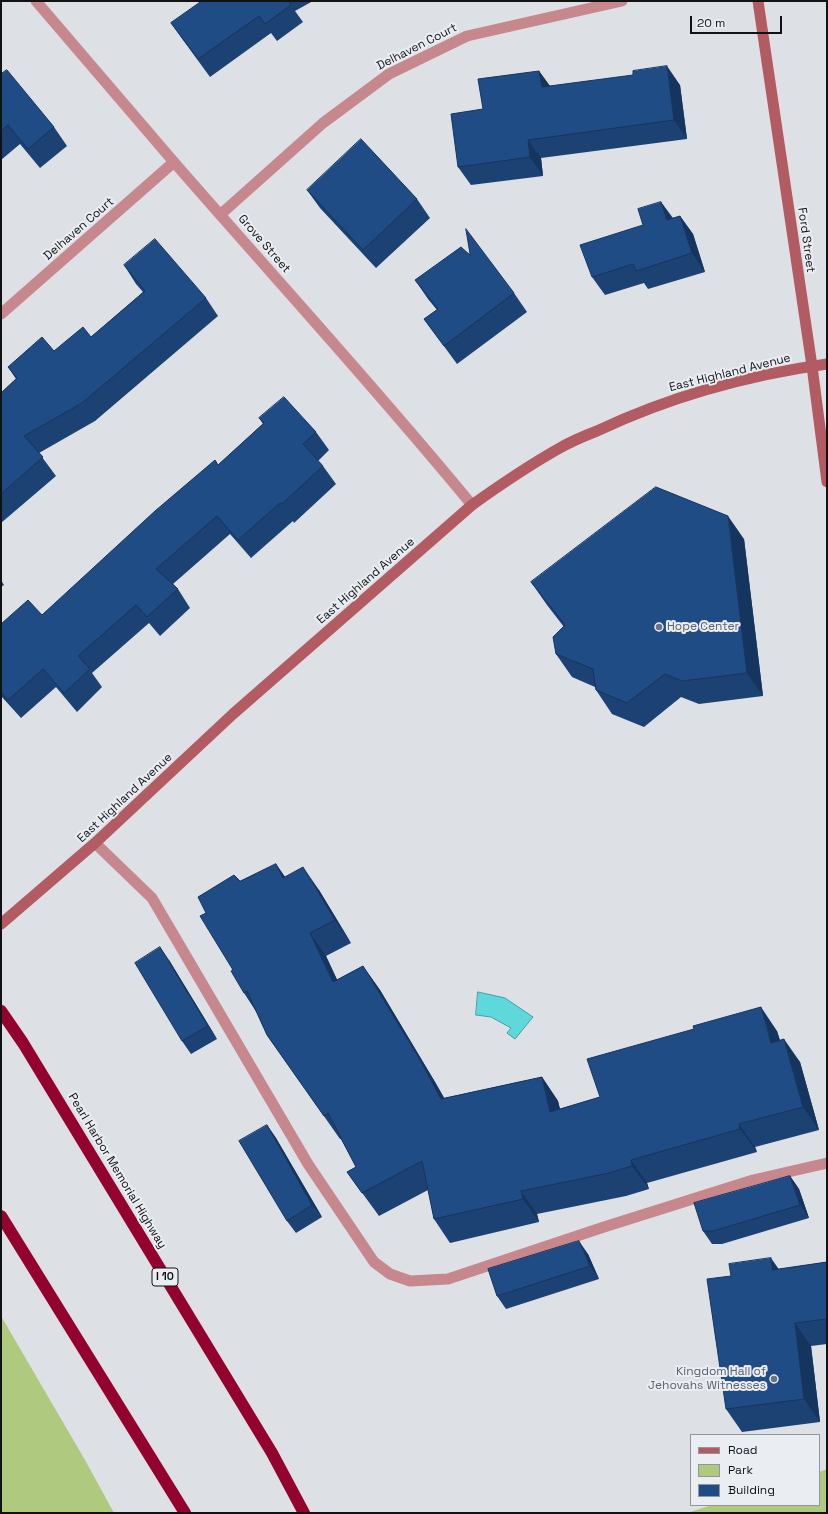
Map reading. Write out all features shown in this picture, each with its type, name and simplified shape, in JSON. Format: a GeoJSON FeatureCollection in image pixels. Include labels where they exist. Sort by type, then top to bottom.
{"type":"FeatureCollection","features":[{"type":"Feature","properties":{"kind":"highway","name":"Pearl Harbor Memorial Highway"},"geometry":{"type":"LineString","coordinates":[[1,1011],[23,1043],[272,1453],[304,1513]]}},
{"type":"Feature","properties":{"kind":"highway"},"geometry":{"type":"LineString","coordinates":[[1,1216],[185,1513]]}},
{"type":"Feature","properties":{"kind":"main road","name":"Ford Street"},"geometry":{"type":"LineString","coordinates":[[758,1],[812,366],[827,482]]}},
{"type":"Feature","properties":{"kind":"main road","name":"East Highland Avenue"},"geometry":{"type":"LineString","coordinates":[[1,924],[95,843],[233,714],[472,506],[505,482],[560,448],[622,418],[684,395],[755,378],[827,364]]}},
{"type":"Feature","properties":{"kind":"street","name":"Grove Street"},"geometry":{"type":"LineString","coordinates":[[36,1],[174,162],[434,459],[472,506]]}},
{"type":"Feature","properties":{"kind":"street","name":"Delhaven Court"},"geometry":{"type":"LineString","coordinates":[[221,214],[323,123],[389,74],[467,36],[622,1]]}},
{"type":"Feature","properties":{"kind":"street","name":"Delhaven Court"},"geometry":{"type":"LineString","coordinates":[[1,314],[174,162]]}},
{"type":"Feature","properties":{"kind":"street"},"geometry":{"type":"LineString","coordinates":[[95,843],[152,898],[308,1164],[374,1262],[390,1274],[410,1281],[448,1279],[604,1227],[753,1180],[827,1163]]}},
{"type":"Feature","properties":{"kind":"green space"},"geometry":{"type":"Polygon","coordinates":[[[1,1316],[85,1460],[114,1513],[1,1513],[1,1316]]]}},
{"type":"Feature","properties":{"kind":"green space"},"geometry":{"type":"Polygon","coordinates":[[[827,1469],[827,1513],[687,1513],[709,1506],[820,1506],[820,1472],[827,1469]]]}},
{"type":"Feature","properties":{"kind":"water"},"geometry":{"type":"Polygon","coordinates":[[[478,992],[505,998],[533,1017],[515,1039],[507,1033],[511,1028],[491,1017],[476,1015],[478,992]]]}},
{"type":"Feature","properties":{"kind":"building"},"geometry":{"type":"Polygon","coordinates":[[[202,1],[289,1],[291,5],[265,24],[259,16],[198,59],[171,23],[202,1]]]}},
{"type":"Feature","properties":{"kind":"building"},"geometry":{"type":"Polygon","coordinates":[[[667,66],[674,120],[528,140],[530,157],[458,167],[451,114],[483,109],[478,79],[539,71],[542,87],[633,75],[633,71],[667,66]]]}},
{"type":"Feature","properties":{"kind":"building"},"geometry":{"type":"Polygon","coordinates":[[[7,70],[54,127],[28,149],[8,125],[1,131],[1,74],[7,70]]]}},
{"type":"Feature","properties":{"kind":"building"},"geometry":{"type":"Polygon","coordinates":[[[361,139],[417,199],[363,250],[307,190],[361,139]]]}},
{"type":"Feature","properties":{"kind":"building"},"geometry":{"type":"Polygon","coordinates":[[[661,202],[667,220],[680,216],[692,253],[636,271],[633,264],[592,277],[580,245],[643,225],[638,209],[661,202]]]}},
{"type":"Feature","properties":{"kind":"building"},"geometry":{"type":"Polygon","coordinates":[[[466,229],[514,293],[444,346],[424,319],[438,309],[415,280],[461,247],[470,255],[466,229]]]}},
{"type":"Feature","properties":{"kind":"building"},"geometry":{"type":"Polygon","coordinates":[[[155,239],[206,298],[82,403],[24,436],[43,457],[1,494],[1,393],[17,378],[8,367],[42,337],[54,351],[83,327],[91,337],[145,291],[124,265],[155,239]]]}},
{"type":"Feature","properties":{"kind":"building"},"geometry":{"type":"Polygon","coordinates":[[[284,397],[316,432],[303,444],[323,466],[282,504],[280,503],[238,540],[217,516],[156,569],[178,589],[147,617],[136,605],[78,656],[90,669],[64,693],[43,669],[8,700],[1,692],[1,624],[28,600],[42,615],[155,511],[215,460],[218,465],[264,423],[259,418],[284,397]]]}},
{"type":"Feature","properties":{"kind":"building","name":"Hope Center"},"geometry":{"type":"Polygon","coordinates":[[[656,487],[728,516],[747,673],[682,681],[665,674],[627,703],[596,690],[593,669],[556,654],[553,637],[565,625],[531,582],[656,487]]]}},
{"type":"Feature","properties":{"kind":"building"},"geometry":{"type":"Polygon","coordinates":[[[276,864],[283,878],[303,867],[335,920],[310,933],[333,982],[363,966],[419,1058],[441,1099],[542,1077],[550,1112],[600,1097],[587,1059],[694,1029],[693,1026],[761,1007],[771,1043],[784,1039],[803,1107],[739,1124],[740,1129],[631,1160],[632,1166],[609,1173],[521,1191],[523,1199],[434,1219],[422,1161],[362,1193],[347,1172],[356,1167],[328,1113],[324,1116],[267,1035],[247,991],[244,993],[231,971],[233,970],[200,916],[206,913],[198,897],[234,875],[240,881],[276,864]]]}},
{"type":"Feature","properties":{"kind":"building"},"geometry":{"type":"Polygon","coordinates":[[[160,947],[208,1026],[182,1041],[135,963],[160,947]]]}},
{"type":"Feature","properties":{"kind":"building"},"geometry":{"type":"Polygon","coordinates":[[[267,1125],[312,1205],[287,1221],[239,1141],[267,1125]]]}},
{"type":"Feature","properties":{"kind":"building"},"geometry":{"type":"Polygon","coordinates":[[[790,1176],[800,1205],[713,1231],[703,1231],[694,1203],[790,1176]]]}},
{"type":"Feature","properties":{"kind":"building"},"geometry":{"type":"Polygon","coordinates":[[[579,1241],[590,1266],[497,1296],[488,1269],[579,1241]]]}},
{"type":"Feature","properties":{"kind":"building","name":"Kingdom Hall of Jehovahs Witnesses"},"geometry":{"type":"Polygon","coordinates":[[[771,1258],[772,1270],[827,1262],[827,1319],[795,1323],[804,1399],[726,1409],[707,1279],[731,1276],[729,1264],[771,1258]]]}},
{"type":"Feature","properties":{"kind":"place","name":"Hope Center"},"geometry":{"type":"Point","coordinates":[659,627]}},
{"type":"Feature","properties":{"kind":"place","name":"Kingdom Hall of Jehovahs Witnesses"},"geometry":{"type":"Point","coordinates":[774,1379]}}]}
